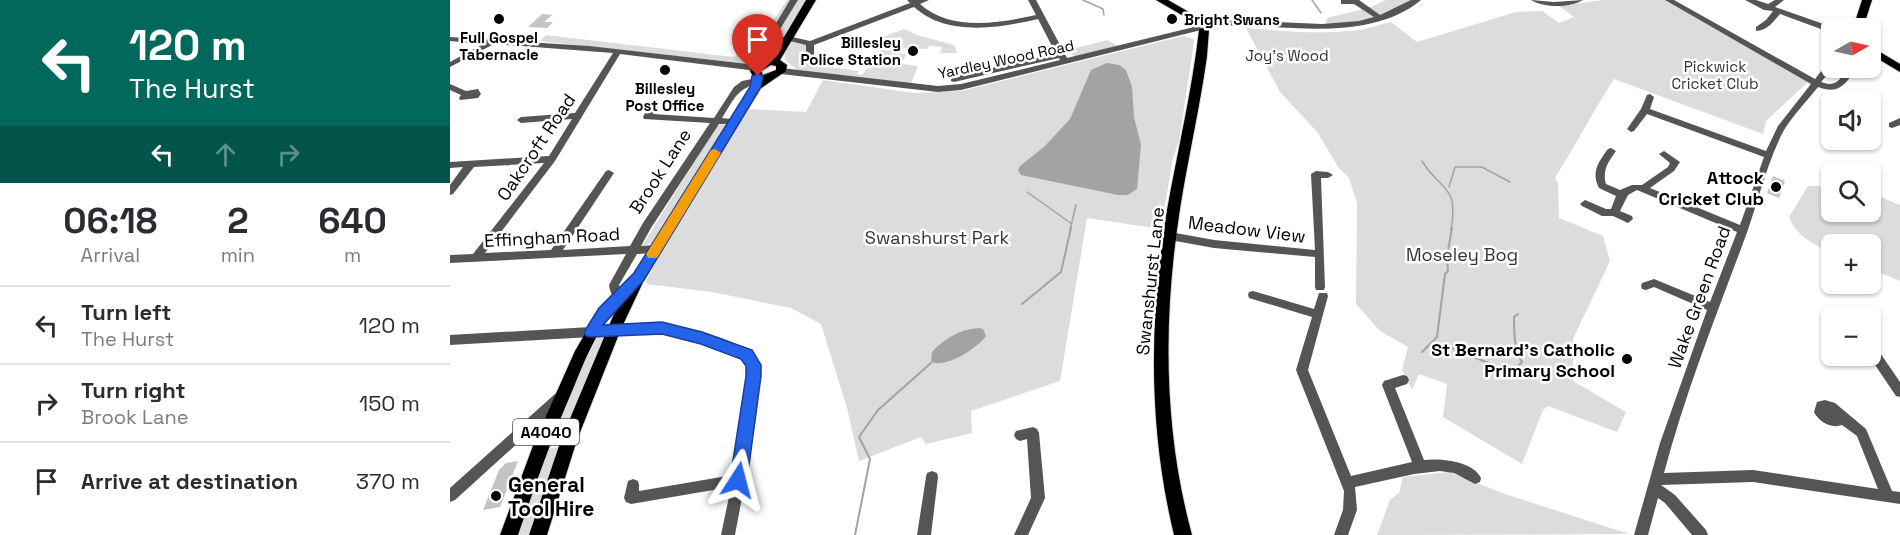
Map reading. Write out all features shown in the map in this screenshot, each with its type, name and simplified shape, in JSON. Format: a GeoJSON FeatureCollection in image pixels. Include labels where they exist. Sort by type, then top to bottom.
{"type":"FeatureCollection","features":[{"type":"Feature","properties":{"kind":"main road"},"geometry":{"type":"LineString","coordinates":[[774,62],[811,0]]}},
{"type":"Feature","properties":{"kind":"main road"},"geometry":{"type":"LineString","coordinates":[[1161,0],[1203,27]]}},
{"type":"Feature","properties":{"kind":"main road"},"geometry":{"type":"LineString","coordinates":[[1861,18],[1867,0]]}},
{"type":"Feature","properties":{"kind":"main road","name":"Swanshurst Lane"},"geometry":{"type":"LineString","coordinates":[[1183,535],[1168,473],[1159,360],[1170,236],[1203,27]]}},
{"type":"Feature","properties":{"kind":"main road"},"geometry":{"type":"LineString","coordinates":[[1881,57],[1900,69]]}},
{"type":"Feature","properties":{"kind":"main road"},"geometry":{"type":"LineString","coordinates":[[774,62],[782,65],[781,71],[759,78],[764,63],[774,62]]}},
{"type":"Feature","properties":{"kind":"main road","name":"Brook Lane"},"geometry":{"type":"LineString","coordinates":[[538,535],[569,440],[614,329],[639,276],[735,122],[759,78]]}},
{"type":"Feature","properties":{"kind":"main road","name":"Brook Lane"},"geometry":{"type":"LineString","coordinates":[[509,535],[545,435],[591,332],[604,312],[639,276]]}},
{"type":"Feature","properties":{"kind":"main road"},"geometry":{"type":"LineString","coordinates":[[591,332],[614,329]]}},
{"type":"Feature","properties":{"kind":"main road"},"geometry":{"type":"LineString","coordinates":[[545,435],[569,440]]}},
{"type":"Feature","properties":{"kind":"street"},"geometry":{"type":"LineString","coordinates":[[794,0],[773,35],[810,44],[913,2],[925,0]]}},
{"type":"Feature","properties":{"kind":"street"},"geometry":{"type":"LineString","coordinates":[[1032,0],[1063,58]]}},
{"type":"Feature","properties":{"kind":"street","name":"Yardley Wood Road"},"geometry":{"type":"LineString","coordinates":[[954,79],[1203,27],[1233,23],[1346,26],[1381,19],[1417,0]]}},
{"type":"Feature","properties":{"kind":"street"},"geometry":{"type":"LineString","coordinates":[[1535,0],[1554,4],[1579,0]]}},
{"type":"Feature","properties":{"kind":"street"},"geometry":{"type":"LineString","coordinates":[[1669,0],[1815,89],[1838,86],[1845,78]]}},
{"type":"Feature","properties":{"kind":"street"},"geometry":{"type":"LineString","coordinates":[[1749,0],[1821,26]]}},
{"type":"Feature","properties":{"kind":"street"},"geometry":{"type":"LineString","coordinates":[[1767,8],[1780,0]]}},
{"type":"Feature","properties":{"kind":"street"},"geometry":{"type":"LineString","coordinates":[[913,2],[938,17],[973,24],[1007,24],[1041,16]]}},
{"type":"Feature","properties":{"kind":"street"},"geometry":{"type":"LineString","coordinates":[[1344,2],[1356,2],[1381,19]]}},
{"type":"Feature","properties":{"kind":"street"},"geometry":{"type":"LineString","coordinates":[[1760,29],[1778,12]]}},
{"type":"Feature","properties":{"kind":"street"},"geometry":{"type":"LineString","coordinates":[[450,39],[618,51],[759,78]]}},
{"type":"Feature","properties":{"kind":"street"},"geometry":{"type":"LineString","coordinates":[[450,65],[494,41]]}},
{"type":"Feature","properties":{"kind":"street"},"geometry":{"type":"LineString","coordinates":[[810,44],[810,63],[814,64]]}},
{"type":"Feature","properties":{"kind":"street","name":"Oakcroft Road"},"geometry":{"type":"LineString","coordinates":[[476,257],[552,159],[618,51]]}},
{"type":"Feature","properties":{"kind":"street","name":"Yardley Wood Road"},"geometry":{"type":"LineString","coordinates":[[781,71],[938,89],[961,87],[1063,58]]}},
{"type":"Feature","properties":{"kind":"street","name":"Brook Lane"},"geometry":{"type":"LineString","coordinates":[[620,296],[615,291],[614,285],[715,121],[737,89],[759,78]]}},
{"type":"Feature","properties":{"kind":"street","name":"Wake Green Road"},"geometry":{"type":"LineString","coordinates":[[1641,535],[1654,484],[1702,335],[1714,308],[1769,155],[1781,128],[1822,78]]}},
{"type":"Feature","properties":{"kind":"street"},"geometry":{"type":"LineString","coordinates":[[450,87],[466,94]]}},
{"type":"Feature","properties":{"kind":"street"},"geometry":{"type":"LineString","coordinates":[[1631,129],[1645,110],[1650,97]]}},
{"type":"Feature","properties":{"kind":"street"},"geometry":{"type":"LineString","coordinates":[[654,103],[646,117],[735,122]]}},
{"type":"Feature","properties":{"kind":"street"},"geometry":{"type":"LineString","coordinates":[[1645,110],[1769,155]]}},
{"type":"Feature","properties":{"kind":"street"},"geometry":{"type":"LineString","coordinates":[[521,120],[579,116]]}},
{"type":"Feature","properties":{"kind":"street"},"geometry":{"type":"LineString","coordinates":[[1612,151],[1599,169],[1598,178],[1602,186],[1620,194]]}},
{"type":"Feature","properties":{"kind":"street"},"geometry":{"type":"LineString","coordinates":[[1644,188],[1671,169],[1674,162],[1664,154]]}},
{"type":"Feature","properties":{"kind":"street"},"geometry":{"type":"LineString","coordinates":[[450,165],[552,159]]}},
{"type":"Feature","properties":{"kind":"street"},"geometry":{"type":"LineString","coordinates":[[450,192],[470,165]]}},
{"type":"Feature","properties":{"kind":"street"},"geometry":{"type":"LineString","coordinates":[[555,253],[609,174]]}},
{"type":"Feature","properties":{"kind":"street","name":"Meadow View"},"geometry":{"type":"LineString","coordinates":[[1328,175],[1316,174],[1321,292],[1302,370],[1348,483]]}},
{"type":"Feature","properties":{"kind":"street"},"geometry":{"type":"LineString","coordinates":[[1614,212],[1620,194],[1631,188],[1644,188],[1743,230]]}},
{"type":"Feature","properties":{"kind":"street"},"geometry":{"type":"LineString","coordinates":[[1585,204],[1605,213],[1614,212],[1628,219]]}},
{"type":"Feature","properties":{"kind":"street","name":"Meadow View"},"geometry":{"type":"LineString","coordinates":[[1170,236],[1214,244],[1320,254]]}},
{"type":"Feature","properties":{"kind":"street","name":"Effingham Road"},"geometry":{"type":"LineString","coordinates":[[450,259],[656,249]]}},
{"type":"Feature","properties":{"kind":"street"},"geometry":{"type":"LineString","coordinates":[[1650,280],[1714,308]]}},
{"type":"Feature","properties":{"kind":"street"},"geometry":{"type":"LineString","coordinates":[[1253,295],[1317,314]]}},
{"type":"Feature","properties":{"kind":"street"},"geometry":{"type":"LineString","coordinates":[[614,329],[662,328],[724,345],[747,354],[754,365],[728,535]]}},
{"type":"Feature","properties":{"kind":"street"},"geometry":{"type":"LineString","coordinates":[[450,340],[591,332]]}},
{"type":"Feature","properties":{"kind":"street"},"geometry":{"type":"LineString","coordinates":[[1881,364],[1900,392]]}},
{"type":"Feature","properties":{"kind":"street"},"geometry":{"type":"LineString","coordinates":[[1403,380],[1388,386],[1421,468]]}},
{"type":"Feature","properties":{"kind":"street"},"geometry":{"type":"LineString","coordinates":[[450,496],[561,397]]}},
{"type":"Feature","properties":{"kind":"street"},"geometry":{"type":"LineString","coordinates":[[1841,417],[1857,426],[1862,433],[1894,496]]}},
{"type":"Feature","properties":{"kind":"street"},"geometry":{"type":"LineString","coordinates":[[521,432],[529,428],[545,435]]}},
{"type":"Feature","properties":{"kind":"street"},"geometry":{"type":"LineString","coordinates":[[1020,435],[1033,433],[1038,498],[1021,535]]}},
{"type":"Feature","properties":{"kind":"street"},"geometry":{"type":"LineString","coordinates":[[1341,535],[1350,510],[1348,483],[1447,465],[1463,470],[1475,478]]}},
{"type":"Feature","properties":{"kind":"street"},"geometry":{"type":"LineString","coordinates":[[1654,484],[1753,476],[1894,496]]}},
{"type":"Feature","properties":{"kind":"street"},"geometry":{"type":"LineString","coordinates":[[924,535],[932,477]]}},
{"type":"Feature","properties":{"kind":"street"},"geometry":{"type":"LineString","coordinates":[[633,485],[631,498],[738,480]]}},
{"type":"Feature","properties":{"kind":"street"},"geometry":{"type":"LineString","coordinates":[[1654,484],[1701,535]]}},
{"type":"Feature","properties":{"kind":"green space"},"geometry":{"type":"Polygon","coordinates":[[[787,0],[808,0],[787,35],[783,37],[776,35],[791,3],[770,36],[780,44],[767,57],[749,64],[540,41],[546,35],[734,57],[740,51],[755,48],[787,0]]]}},
{"type":"Feature","properties":{"kind":"green space"},"geometry":{"type":"Polygon","coordinates":[[[1386,0],[1412,0],[1391,11],[1361,21],[1327,24],[1326,22],[1327,18],[1371,7],[1386,0]]]}},
{"type":"Feature","properties":{"kind":"green space","name":"Moseley Bog"},"geometry":{"type":"Polygon","coordinates":[[[1603,0],[1665,0],[1808,82],[1766,121],[1763,134],[1614,79],[1555,178],[1558,183],[1559,218],[1603,236],[1610,261],[1573,339],[1573,381],[1626,412],[1617,432],[1548,406],[1543,410],[1522,464],[1443,417],[1447,384],[1419,374],[1412,390],[1402,370],[1408,347],[1380,331],[1356,304],[1357,203],[1349,178],[1338,167],[1318,133],[1280,92],[1246,28],[1331,32],[1363,29],[1391,22],[1417,42],[1516,12],[1542,11],[1559,23],[1574,17],[1559,6],[1603,0]]]}},
{"type":"Feature","properties":{"kind":"green space"},"geometry":{"type":"Polygon","coordinates":[[[904,29],[954,45],[957,53],[940,53],[942,47],[901,48],[898,53],[906,54],[902,64],[918,66],[910,86],[797,70],[785,60],[785,52],[791,41],[808,45],[808,64],[859,71],[857,74],[862,75],[867,68],[871,69],[881,52],[873,41],[904,29]]]}},
{"type":"Feature","properties":{"kind":"green space","name":"Swanshurst Park"},"geometry":{"type":"Polygon","coordinates":[[[1183,36],[1194,39],[1193,49],[1179,141],[1173,158],[1161,229],[1087,218],[1060,381],[971,411],[972,433],[926,444],[921,437],[859,461],[847,408],[821,324],[791,308],[712,292],[647,284],[646,281],[673,230],[747,109],[806,112],[823,80],[915,93],[961,91],[1183,36]]]}},
{"type":"Feature","properties":{"kind":"green space"},"geometry":{"type":"Polygon","coordinates":[[[1107,40],[1118,46],[1077,57],[1065,51],[1107,40]]]}},
{"type":"Feature","properties":{"kind":"green space"},"geometry":{"type":"Polygon","coordinates":[[[721,124],[729,126],[654,243],[642,246],[716,127],[721,124]]]}},
{"type":"Feature","properties":{"kind":"green space"},"geometry":{"type":"Polygon","coordinates":[[[1808,186],[1821,186],[1821,222],[1881,222],[1881,197],[1900,205],[1900,281],[1881,273],[1881,234],[1821,234],[1821,247],[1801,234],[1789,217],[1808,186]]]}},
{"type":"Feature","properties":{"kind":"green space"},"geometry":{"type":"Polygon","coordinates":[[[606,334],[565,438],[549,440],[591,343],[597,336],[606,334]]]}},
{"type":"Feature","properties":{"kind":"green space"},"geometry":{"type":"Polygon","coordinates":[[[563,448],[533,535],[516,535],[546,449],[563,448]]]}},
{"type":"Feature","properties":{"kind":"green space"},"geometry":{"type":"Polygon","coordinates":[[[1449,472],[1505,494],[1629,534],[1377,535],[1390,500],[1399,493],[1403,477],[1449,472]]]}},
{"type":"Feature","properties":{"kind":"shaded area"},"geometry":{"type":"Polygon","coordinates":[[[1107,63],[1119,65],[1126,70],[1132,87],[1134,117],[1141,145],[1137,189],[1128,195],[1118,195],[1021,175],[1018,170],[1020,166],[1045,146],[1070,119],[1091,70],[1107,63]]]}},
{"type":"Feature","properties":{"kind":"shaded area"},"geometry":{"type":"Polygon","coordinates":[[[983,329],[986,336],[968,352],[953,360],[931,362],[932,352],[947,339],[966,330],[983,329]]]}},
{"type":"Feature","properties":{"kind":"building"},"geometry":{"type":"Polygon","coordinates":[[[542,14],[552,15],[544,22],[553,22],[547,28],[528,27],[542,14]]]}},
{"type":"Feature","properties":{"kind":"building","name":"Attock Cricket Club"},"geometry":{"type":"Polygon","coordinates":[[[1773,176],[1785,181],[1779,198],[1767,193],[1773,176]]]}},
{"type":"Feature","properties":{"kind":"building"},"geometry":{"type":"Polygon","coordinates":[[[518,461],[500,507],[483,510],[499,470],[506,463],[518,461]]]}},
{"type":"Feature","properties":{"kind":"waterway"},"geometry":{"type":"LineString","coordinates":[[1083,0],[1103,9],[1104,15]]}},
{"type":"Feature","properties":{"kind":"waterway"},"geometry":{"type":"LineString","coordinates":[[1312,0],[1321,13]]}},
{"type":"Feature","properties":{"kind":"waterway"},"geometry":{"type":"LineString","coordinates":[[1422,161],[1450,196],[1453,204],[1451,230]]}},
{"type":"Feature","properties":{"kind":"waterway"},"geometry":{"type":"LineString","coordinates":[[1449,187],[1455,167],[1482,167],[1510,182]]}},
{"type":"Feature","properties":{"kind":"waterway"},"geometry":{"type":"LineString","coordinates":[[1027,192],[1072,224]]}},
{"type":"Feature","properties":{"kind":"waterway"},"geometry":{"type":"LineString","coordinates":[[1072,224],[1076,205]]}},
{"type":"Feature","properties":{"kind":"waterway"},"geometry":{"type":"LineString","coordinates":[[1070,230],[1072,224]]}},
{"type":"Feature","properties":{"kind":"waterway"},"geometry":{"type":"LineString","coordinates":[[1022,304],[1061,272],[1071,228]]}},
{"type":"Feature","properties":{"kind":"waterway"},"geometry":{"type":"LineString","coordinates":[[1422,352],[1437,337],[1445,274],[1448,271],[1447,256],[1452,228]]}},
{"type":"Feature","properties":{"kind":"waterway"},"geometry":{"type":"LineString","coordinates":[[1518,314],[1514,317],[1514,329],[1516,346],[1522,362],[1519,365]]}},
{"type":"Feature","properties":{"kind":"waterway"},"geometry":{"type":"LineString","coordinates":[[1436,342],[1511,372]]}},
{"type":"Feature","properties":{"kind":"waterway"},"geometry":{"type":"LineString","coordinates":[[855,535],[870,459],[859,437],[878,410],[931,363]]}},
{"type":"Feature","properties":{"kind":"slow traffic"},"geometry":{"type":"LineString","coordinates":[[653,254],[715,153]]}},
{"type":"Feature","properties":{"kind":"place","name":"Full Gospel Tabernacle"},"geometry":{"type":"Point","coordinates":[499,19]}},
{"type":"Feature","properties":{"kind":"place","name":"Bright Swans"},"geometry":{"type":"Point","coordinates":[1172,19]}},
{"type":"Feature","properties":{"kind":"place","name":"Billesley Police Station"},"geometry":{"type":"Point","coordinates":[913,51]}},
{"type":"Feature","properties":{"kind":"place","name":"Billesley Post Office"},"geometry":{"type":"Point","coordinates":[665,70]}},
{"type":"Feature","properties":{"kind":"place","name":"Attock Cricket Club"},"geometry":{"type":"Point","coordinates":[1776,187]}},
{"type":"Feature","properties":{"kind":"place","name":"St Bernard's Catholic Primary School"},"geometry":{"type":"Point","coordinates":[1627,359]}},
{"type":"Feature","properties":{"kind":"place","name":"General Tool Hire"},"geometry":{"type":"Point","coordinates":[496,496]}},
{"type":"Feature","properties":{"kind":"route"},"geometry":{"type":"LineString","coordinates":[[738,480],[754,365],[747,354],[686,333],[655,327],[591,332],[604,312],[639,276],[756,87],[758,76]]}},
{"type":"Feature","properties":{"kind":"park label","name":"Joy's Wood"},"geometry":{"type":"Point","coordinates":[1287,55]}},
{"type":"Feature","properties":{"kind":"park label","name":"Pickwick Cricket Club"},"geometry":{"type":"Point","coordinates":[1715,74]}}]}
